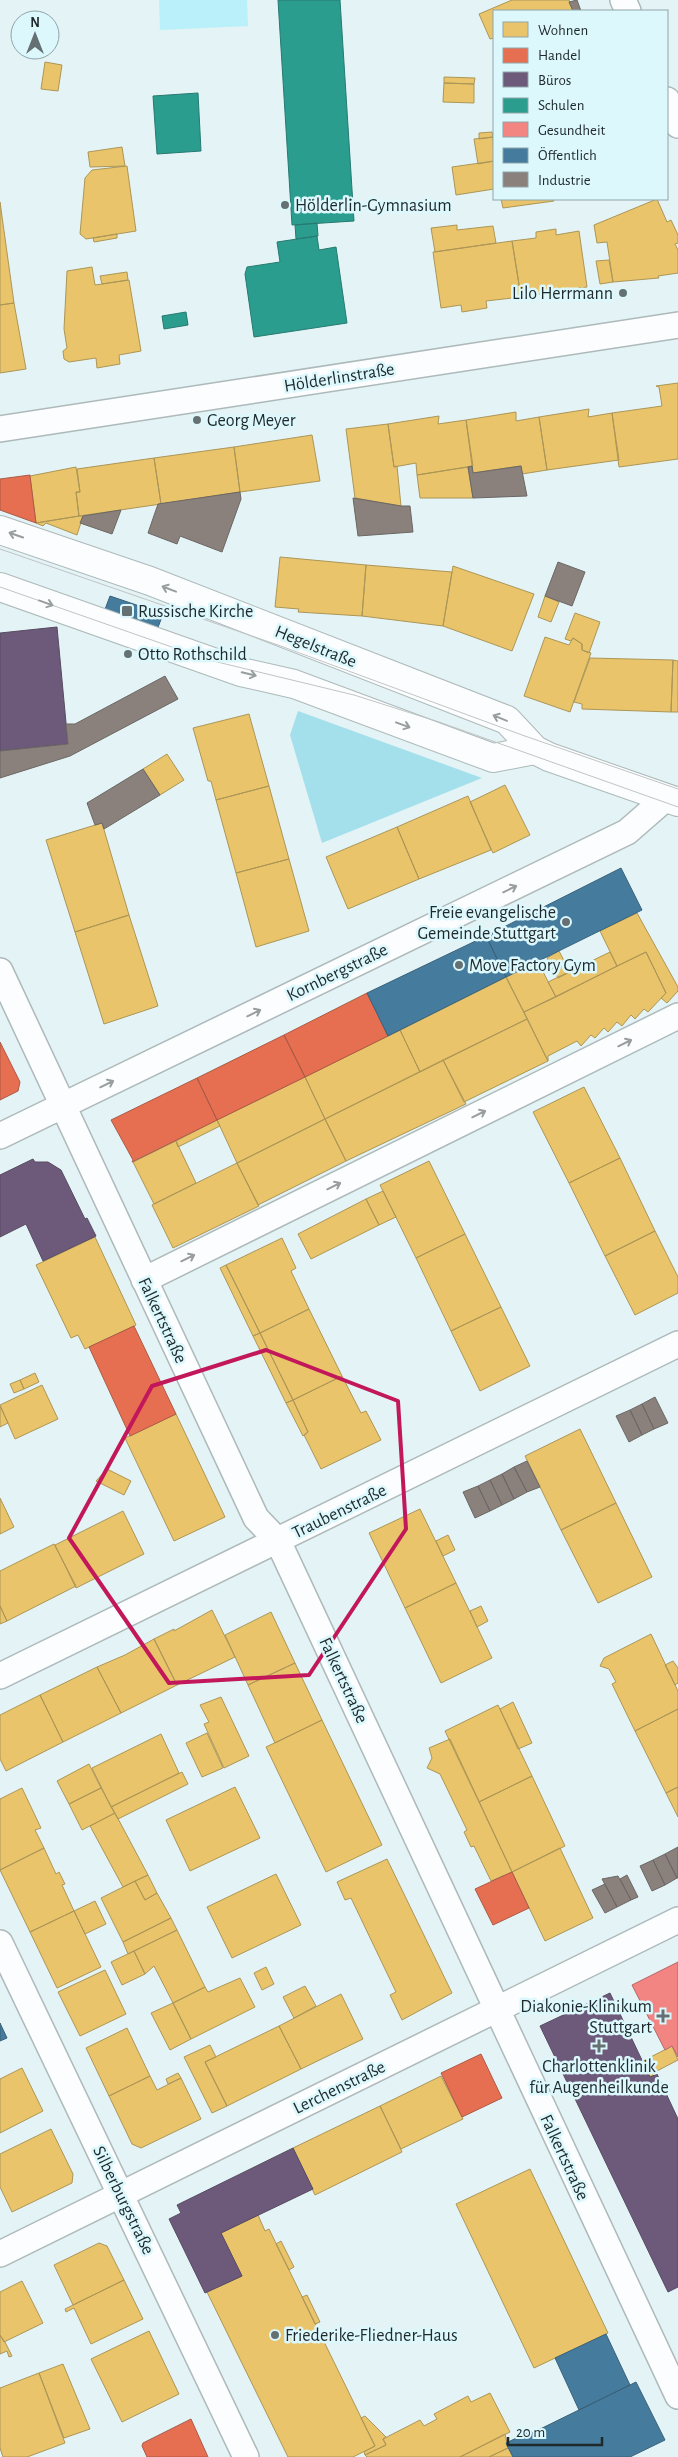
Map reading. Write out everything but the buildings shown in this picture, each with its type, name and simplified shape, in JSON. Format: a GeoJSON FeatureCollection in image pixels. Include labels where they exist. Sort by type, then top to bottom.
{"type":"FeatureCollection","features":[{"type":"Feature","properties":{"kind":"street"},"geometry":{"type":"LineString","coordinates":[[668,102],[678,126]]}},
{"type":"Feature","properties":{"kind":"street","name":"Hölderlinstraße"},"geometry":{"type":"LineString","coordinates":[[0,428],[678,326]]}},
{"type":"Feature","properties":{"kind":"street","name":"Hegelstraße"},"geometry":{"type":"LineString","coordinates":[[0,530],[150,581],[508,720],[535,750],[672,800]]}},
{"type":"Feature","properties":{"kind":"street"},"geometry":{"type":"LineString","coordinates":[[0,587],[241,672],[294,684],[493,758],[535,750]]}},
{"type":"Feature","properties":{"kind":"street","name":"Kornbergstraße"},"geometry":{"type":"LineString","coordinates":[[0,1136],[627,832],[672,800]]}},
{"type":"Feature","properties":{"kind":"street","name":"Falkertstraße"},"geometry":{"type":"LineString","coordinates":[[0,971],[256,1518],[278,1541],[678,2396]]}},
{"type":"Feature","properties":{"kind":"street"},"geometry":{"type":"LineString","coordinates":[[144,1280],[678,1016]]}},
{"type":"Feature","properties":{"kind":"street","name":"Traubenstraße"},"geometry":{"type":"LineString","coordinates":[[0,1676],[678,1344]]}},
{"type":"Feature","properties":{"kind":"street","name":"Lerchenstraße"},"geometry":{"type":"LineString","coordinates":[[0,2254],[678,1920]]}},
{"type":"Feature","properties":{"kind":"street","name":"Silberburgstraße"},"geometry":{"type":"LineString","coordinates":[[0,1943],[122,2194],[246,2457]]}},
{"type":"Feature","properties":{"kind":"highlighted area"},"geometry":{"type":"Polygon","coordinates":[[[266,1350],[398,1401],[406,1529],[309,1675],[169,1683],[69,1538],[152,1386],[266,1350]]]}},
{"type":"Feature","properties":{"kind":"shaded area"},"geometry":{"type":"Polygon","coordinates":[[[159,0],[247,0],[248,26],[160,30],[159,0]]]}},
{"type":"Feature","properties":{"kind":"shaded area"},"geometry":{"type":"Polygon","coordinates":[[[298,711],[482,778],[322,843],[290,735],[298,711]]]}},
{"type":"Feature","properties":{"kind":"tram line"},"geometry":{"type":"LineString","coordinates":[[0,549],[278,645],[522,735],[678,789]]}},
{"type":"Feature","properties":{"kind":"tram line"},"geometry":{"type":"LineString","coordinates":[[0,587],[209,660],[354,695],[439,722],[678,807]]}},
{"type":"Feature","properties":{"kind":"place","name":"Hölderlin-Gymnasium"},"geometry":{"type":"Point","coordinates":[285,205]}},
{"type":"Feature","properties":{"kind":"place","name":"Lilo Herrmann"},"geometry":{"type":"Point","coordinates":[623,293]}},
{"type":"Feature","properties":{"kind":"place","name":"Georg Meyer"},"geometry":{"type":"Point","coordinates":[197,420]}},
{"type":"Feature","properties":{"kind":"place","name":"Russische Kirche"},"geometry":{"type":"Point","coordinates":[127,611]}},
{"type":"Feature","properties":{"kind":"place","name":"Otto Rothschild"},"geometry":{"type":"Point","coordinates":[128,654]}},
{"type":"Feature","properties":{"kind":"place","name":"Freie evangelische Gemeinde Stuttgart"},"geometry":{"type":"Point","coordinates":[566,922]}},
{"type":"Feature","properties":{"kind":"place","name":"Move Factory Gym"},"geometry":{"type":"Point","coordinates":[459,965]}},
{"type":"Feature","properties":{"kind":"place","name":"Diakonie-Klinikum Stuttgart"},"geometry":{"type":"Point","coordinates":[663,2016]}},
{"type":"Feature","properties":{"kind":"place","name":"Charlottenklinik für Augenheilkunde"},"geometry":{"type":"Point","coordinates":[599,2046]}},
{"type":"Feature","properties":{"kind":"place","name":"Friederike-Fliedner-Haus"},"geometry":{"type":"Point","coordinates":[275,2335]}}]}
